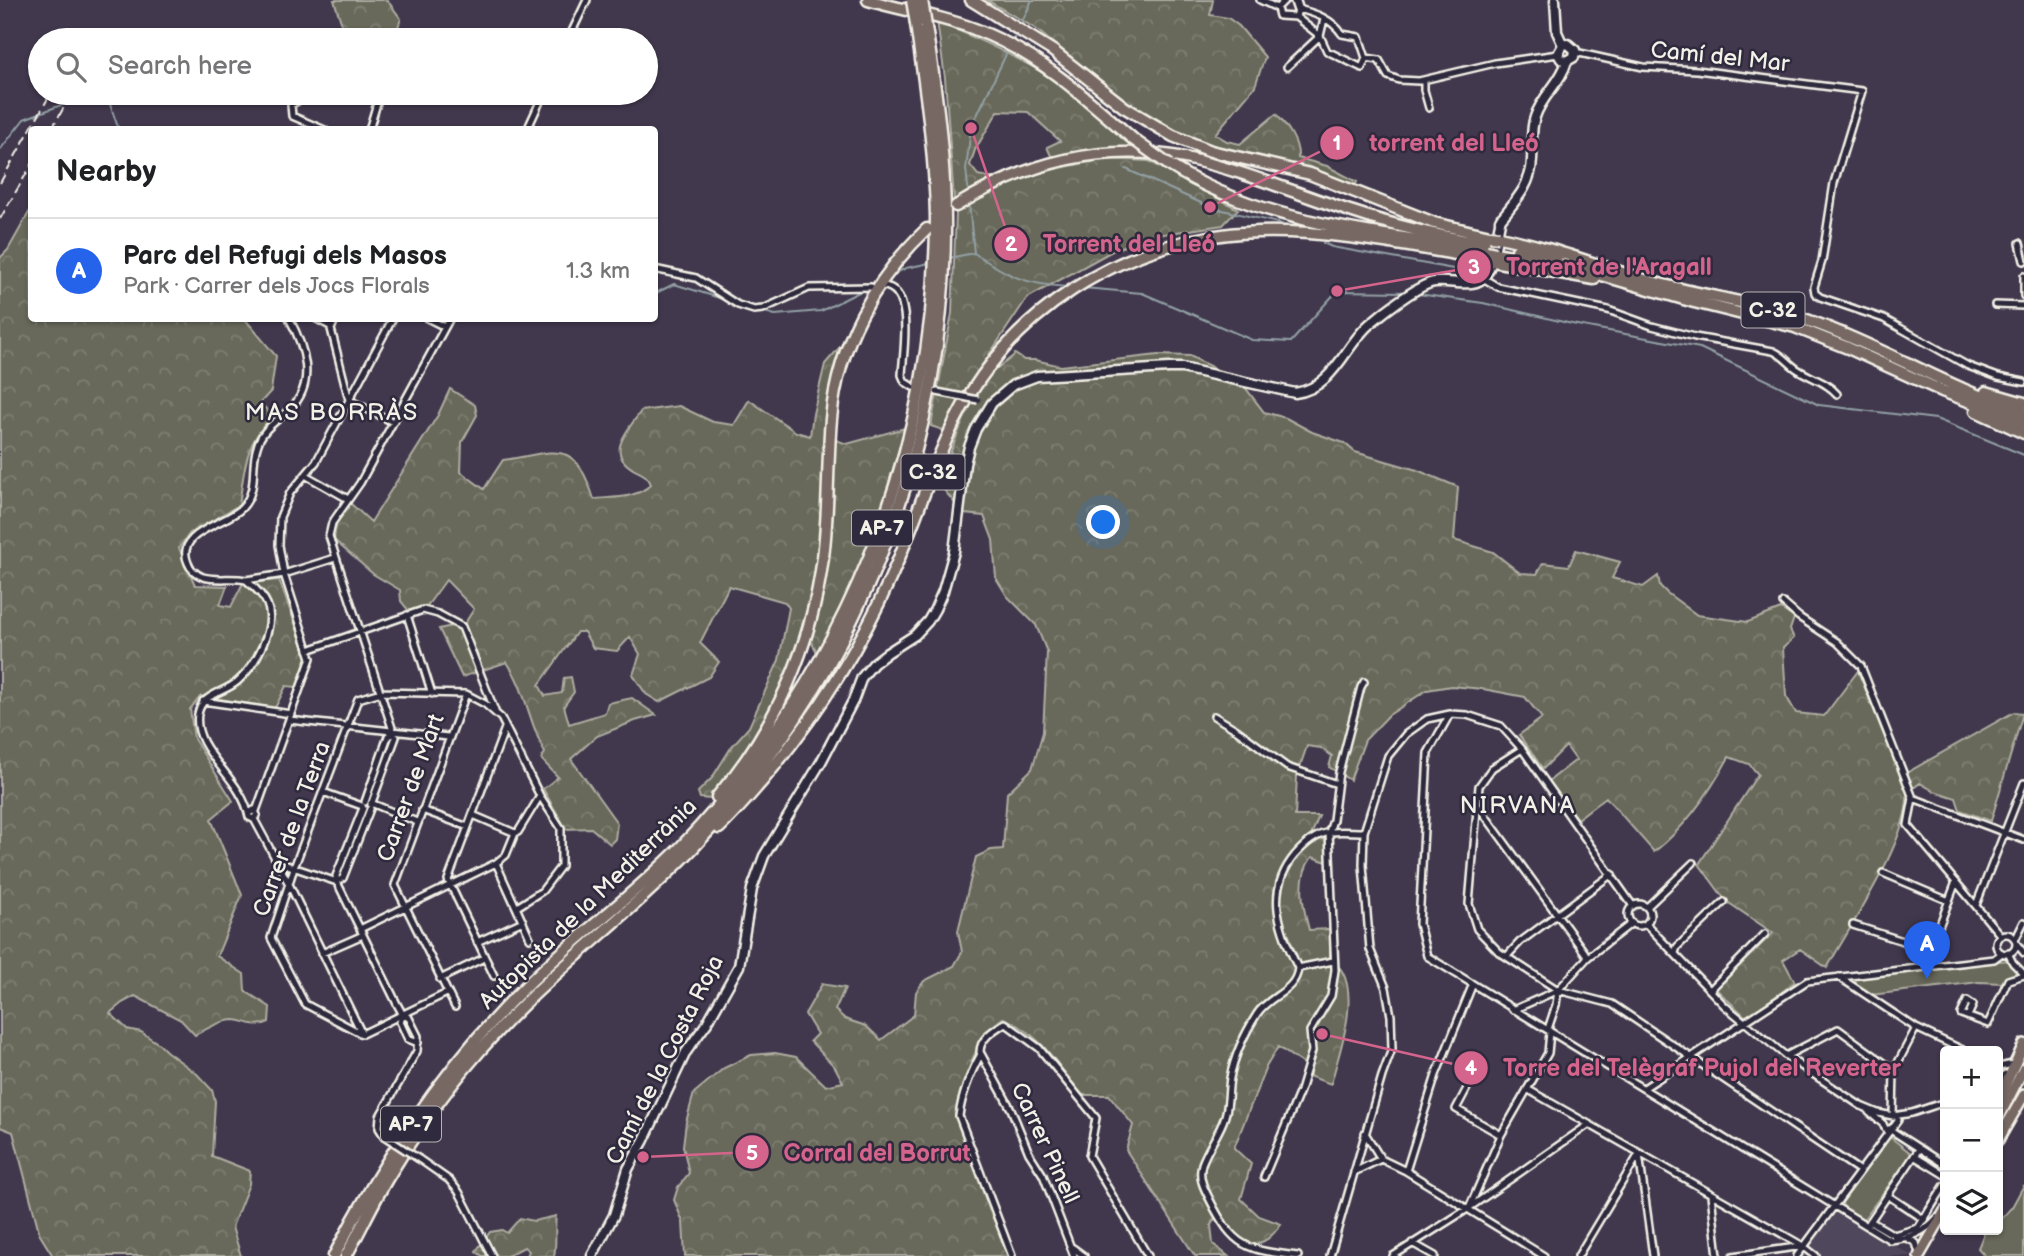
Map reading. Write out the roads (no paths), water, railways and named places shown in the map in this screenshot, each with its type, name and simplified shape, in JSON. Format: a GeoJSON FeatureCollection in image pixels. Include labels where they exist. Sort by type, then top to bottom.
{"type":"FeatureCollection","features":[{"type":"Feature","properties":{"kind":"highway","name":"C-32"},"geometry":{"type":"LineString","coordinates":[[868,0],[954,22],[1014,47],[1065,79],[1134,140],[1169,166],[1221,193],[1283,215],[1492,249]]}},
{"type":"Feature","properties":{"kind":"highway","name":"Autopista de la Mediterrània"},"geometry":{"type":"LineString","coordinates":[[346,1256],[396,1165],[470,1063],[540,988],[672,870],[748,785],[813,692],[860,607],[886,545],[920,436],[933,373],[945,260],[943,157],[921,25],[912,0]]}},
{"type":"Feature","properties":{"kind":"highway","name":"Autopista de la Mediterrània"},"geometry":{"type":"LineString","coordinates":[[334,1256],[380,1171],[443,1081],[508,1005],[582,934],[612,911],[677,850],[713,812],[762,751],[798,699],[830,644],[862,576],[897,481],[916,407],[929,333],[936,213],[921,25],[922,0]]}},
{"type":"Feature","properties":{"kind":"highway","name":"C-32"},"geometry":{"type":"LineString","coordinates":[[971,0],[1046,46],[1124,107],[1173,136],[1211,151],[1310,174],[1492,249]]}},
{"type":"Feature","properties":{"kind":"highway","name":"C-32"},"geometry":{"type":"LineString","coordinates":[[956,206],[999,181],[1046,163],[1094,154],[1144,153],[1208,164],[1378,220],[1574,267],[1812,333],[1933,387],[2024,422]]}},
{"type":"Feature","properties":{"kind":"highway"},"geometry":{"type":"LineString","coordinates":[[582,934],[673,845],[721,793],[754,747],[779,703],[808,630],[820,580],[831,417],[840,369],[853,332],[877,288],[899,258],[927,229]]}},
{"type":"Feature","properties":{"kind":"highway","name":"C-32"},"geometry":{"type":"LineString","coordinates":[[672,870],[727,820],[785,753],[829,692],[889,581],[941,452],[962,406],[982,375],[1004,347],[1058,298],[1101,272],[1148,251],[1196,239],[1272,232],[1572,256],[1651,281],[1783,312],[1839,332],[1948,382],[2024,412]]}},
{"type":"Feature","properties":{"kind":"highway"},"geometry":{"type":"LineString","coordinates":[[1948,382],[2024,403]]}},
{"type":"Feature","properties":{"kind":"highway"},"geometry":{"type":"LineString","coordinates":[[1933,387],[1942,395],[2024,433]]}},
{"type":"Feature","properties":{"kind":"main road"},"geometry":{"type":"LineString","coordinates":[[2002,1109],[2020,1066],[2024,1044]]}},
{"type":"Feature","properties":{"kind":"main road"},"geometry":{"type":"LineString","coordinates":[[2004,1078],[2020,1066]]}},
{"type":"Feature","properties":{"kind":"main road"},"geometry":{"type":"LineString","coordinates":[[2003,1131],[2024,1095]]}},
{"type":"Feature","properties":{"kind":"main road"},"geometry":{"type":"LineString","coordinates":[[1919,1256],[1940,1221]]}},
{"type":"Feature","properties":{"kind":"street"},"geometry":{"type":"LineString","coordinates":[[574,28],[587,0]]}},
{"type":"Feature","properties":{"kind":"street"},"geometry":{"type":"LineString","coordinates":[[1260,0],[1277,8]]}},
{"type":"Feature","properties":{"kind":"street"},"geometry":{"type":"LineString","coordinates":[[1277,8],[1285,0]]}},
{"type":"Feature","properties":{"kind":"street"},"geometry":{"type":"LineString","coordinates":[[1555,0],[1557,32],[1563,45]]}},
{"type":"Feature","properties":{"kind":"street"},"geometry":{"type":"LineString","coordinates":[[1277,8],[1279,16],[1296,9],[1315,13],[1337,27],[1342,34],[1359,37],[1366,58],[1362,68],[1327,51],[1320,36],[1296,9]]}},
{"type":"Feature","properties":{"kind":"street"},"geometry":{"type":"LineString","coordinates":[[1287,67],[1320,36],[1324,19]]}},
{"type":"Feature","properties":{"kind":"street"},"geometry":{"type":"LineString","coordinates":[[1563,45],[1571,45],[1575,52],[1574,57],[1567,61],[1562,76],[1545,97],[1534,120],[1529,178],[1519,198],[1493,231],[1484,277],[1498,287],[1608,310],[1652,326],[1773,351],[1799,370],[1828,385],[1837,394]]}},
{"type":"Feature","properties":{"kind":"street"},"geometry":{"type":"LineString","coordinates":[[1558,54],[1563,45]]}},
{"type":"Feature","properties":{"kind":"street","name":"Camí del Mar"},"geometry":{"type":"LineString","coordinates":[[1575,52],[1643,67],[1697,70],[1862,92],[1834,183],[1822,261],[1814,290],[1820,297],[1884,319],[1968,366],[1997,377],[2024,382]]}},
{"type":"Feature","properties":{"kind":"street"},"geometry":{"type":"LineString","coordinates":[[1558,54],[1561,59],[1567,61]]}},
{"type":"Feature","properties":{"kind":"street"},"geometry":{"type":"LineString","coordinates":[[1366,58],[1379,60],[1388,76],[1399,80],[1424,81],[1478,67],[1558,54]]}},
{"type":"Feature","properties":{"kind":"street"},"geometry":{"type":"LineString","coordinates":[[1424,81],[1423,90],[1429,108]]}},
{"type":"Feature","properties":{"kind":"street"},"geometry":{"type":"LineString","coordinates":[[291,105],[292,116],[316,126]]}},
{"type":"Feature","properties":{"kind":"street"},"geometry":{"type":"LineString","coordinates":[[370,126],[376,105]]}},
{"type":"Feature","properties":{"kind":"street"},"geometry":{"type":"LineString","coordinates":[[529,126],[538,105]]}},
{"type":"Feature","properties":{"kind":"street"},"geometry":{"type":"LineString","coordinates":[[2020,243],[2024,261]]}},
{"type":"Feature","properties":{"kind":"street"},"geometry":{"type":"LineString","coordinates":[[658,270],[696,278],[738,305],[754,310],[763,309],[809,288],[871,287]]}},
{"type":"Feature","properties":{"kind":"street"},"geometry":{"type":"LineString","coordinates":[[2024,276],[2024,296]]}},
{"type":"Feature","properties":{"kind":"street","name":"Camí de la Costa Roja"},"geometry":{"type":"LineString","coordinates":[[592,1256],[614,1215],[628,1168],[645,1140],[686,1052],[707,1023],[739,966],[752,889],[764,856],[821,762],[853,701],[862,677],[874,663],[922,628],[943,592],[954,552],[969,447],[992,403],[1013,385],[1037,376],[1169,368],[1182,368],[1295,393],[1304,391],[1331,372],[1368,324],[1421,288],[1437,282],[1471,283],[1484,277]]}},
{"type":"Feature","properties":{"kind":"street"},"geometry":{"type":"LineString","coordinates":[[884,286],[894,289],[902,300],[902,374],[905,382],[913,387]]}},
{"type":"Feature","properties":{"kind":"street"},"geometry":{"type":"LineString","coordinates":[[1995,305],[2024,306]]}},
{"type":"Feature","properties":{"kind":"street"},"geometry":{"type":"LineString","coordinates":[[291,322],[301,341],[307,368],[303,387],[293,406],[264,431],[256,449],[250,496],[240,510],[193,537],[186,549],[186,560],[190,568],[201,577],[246,580],[284,574],[335,558]]}},
{"type":"Feature","properties":{"kind":"street"},"geometry":{"type":"LineString","coordinates":[[323,322],[332,327]]}},
{"type":"Feature","properties":{"kind":"street"},"geometry":{"type":"LineString","coordinates":[[334,322],[332,327],[349,400]]}},
{"type":"Feature","properties":{"kind":"street"},"geometry":{"type":"LineString","coordinates":[[253,814],[311,658],[284,574],[279,545],[280,517],[290,493],[307,476],[391,322]]}},
{"type":"Feature","properties":{"kind":"street"},"geometry":{"type":"LineString","coordinates":[[435,322],[445,327]]}},
{"type":"Feature","properties":{"kind":"street"},"geometry":{"type":"LineString","coordinates":[[337,882],[343,878],[367,806],[396,737],[329,536],[332,523],[360,483],[448,322]]}},
{"type":"Feature","properties":{"kind":"street"},"geometry":{"type":"LineString","coordinates":[[937,392],[992,403]]}},
{"type":"Feature","properties":{"kind":"street"},"geometry":{"type":"LineString","coordinates":[[349,400],[393,422]]}},
{"type":"Feature","properties":{"kind":"street"},"geometry":{"type":"LineString","coordinates":[[307,476],[348,499]]}},
{"type":"Feature","properties":{"kind":"street"},"geometry":{"type":"LineString","coordinates":[[246,580],[267,604],[268,634],[253,664],[237,682],[203,701],[198,713],[198,734],[217,763],[234,781],[253,814],[362,1034],[447,993]]}},
{"type":"Feature","properties":{"kind":"street"},"geometry":{"type":"LineString","coordinates":[[1783,603],[1837,642],[1861,666],[1913,797],[1908,825],[2001,936]]}},
{"type":"Feature","properties":{"kind":"street"},"geometry":{"type":"LineString","coordinates":[[308,650],[423,610],[438,614],[462,627],[496,714],[540,796],[561,828],[561,866],[542,891],[517,907]]}},
{"type":"Feature","properties":{"kind":"street"},"geometry":{"type":"LineString","coordinates":[[407,615],[432,694]]}},
{"type":"Feature","properties":{"kind":"street"},"geometry":{"type":"LineString","coordinates":[[1264,1177],[1300,1091],[1312,1051],[1310,1031],[1331,996],[1335,970],[1329,832],[1352,719],[1364,682]]}},
{"type":"Feature","properties":{"kind":"street"},"geometry":{"type":"LineString","coordinates":[[380,692],[466,694],[485,704],[496,714]]}},
{"type":"Feature","properties":{"kind":"street","name":"Carrer de la Terra"},"geometry":{"type":"LineString","coordinates":[[362,1034],[305,1004],[271,938],[358,699],[380,692]]}},
{"type":"Feature","properties":{"kind":"street","name":"Carrer de Mart"},"geometry":{"type":"LineString","coordinates":[[455,1007],[395,885],[466,694]]}},
{"type":"Feature","properties":{"kind":"street"},"geometry":{"type":"LineString","coordinates":[[203,701],[347,727],[448,737]]}},
{"type":"Feature","properties":{"kind":"street"},"geometry":{"type":"LineString","coordinates":[[1450,714],[1428,753],[1419,924],[1427,956],[1472,986],[1868,1223],[1894,1235],[1919,1228],[1940,1194]]}},
{"type":"Feature","properties":{"kind":"street"},"geometry":{"type":"LineString","coordinates":[[1330,1256],[1392,1049],[1391,1016],[1386,988],[1370,949],[1363,865],[1364,832],[1388,756],[1406,734],[1427,719],[1450,714],[1467,715],[1501,726],[1522,749],[1633,906]]}},
{"type":"Feature","properties":{"kind":"street"},"geometry":{"type":"LineString","coordinates":[[1214,716],[1287,767],[1337,784]]}},
{"type":"Feature","properties":{"kind":"street"},"geometry":{"type":"LineString","coordinates":[[494,976],[448,880],[505,728]]}},
{"type":"Feature","properties":{"kind":"street"},"geometry":{"type":"LineString","coordinates":[[1522,749],[1492,768],[1479,786],[1469,904],[1477,929],[1499,951],[1558,990],[1612,1004],[1860,1171]]}},
{"type":"Feature","properties":{"kind":"street"},"geometry":{"type":"LineString","coordinates":[[1976,905],[2024,783]]}},
{"type":"Feature","properties":{"kind":"street"},"geometry":{"type":"LineString","coordinates":[[323,792],[417,822]]}},
{"type":"Feature","properties":{"kind":"street"},"geometry":{"type":"LineString","coordinates":[[322,953],[405,906],[496,863],[506,855],[515,833],[519,832],[540,796]]}},
{"type":"Feature","properties":{"kind":"street"},"geometry":{"type":"LineString","coordinates":[[1913,797],[2024,840]]}},
{"type":"Feature","properties":{"kind":"street"},"geometry":{"type":"LineString","coordinates":[[1476,803],[1588,957]]}},
{"type":"Feature","properties":{"kind":"street"},"geometry":{"type":"LineString","coordinates":[[422,810],[468,827]]}},
{"type":"Feature","properties":{"kind":"street"},"geometry":{"type":"LineString","coordinates":[[473,815],[515,833]]}},
{"type":"Feature","properties":{"kind":"street"},"geometry":{"type":"LineString","coordinates":[[1298,1256],[1266,1253],[1244,1245],[1226,1230],[1201,1181],[1202,1165],[1225,1115],[1231,1075],[1241,1044],[1258,1011],[1290,987],[1297,977],[1298,968],[1282,933],[1277,902],[1288,864],[1306,842],[1329,832],[1364,832]]}},
{"type":"Feature","properties":{"kind":"street"},"geometry":{"type":"LineString","coordinates":[[278,862],[337,882],[403,1015],[410,1018],[418,1036],[417,1051],[380,1116],[379,1128],[384,1136],[449,1180],[460,1192],[492,1256]]}},
{"type":"Feature","properties":{"kind":"street"},"geometry":{"type":"LineString","coordinates":[[496,863],[530,938]]}},
{"type":"Feature","properties":{"kind":"street"},"geometry":{"type":"LineString","coordinates":[[1647,907],[1693,863]]}},
{"type":"Feature","properties":{"kind":"street"},"geometry":{"type":"LineString","coordinates":[[1882,873],[1949,901]]}},
{"type":"Feature","properties":{"kind":"street"},"geometry":{"type":"LineString","coordinates":[[1507,956],[1520,942],[1612,874]]}},
{"type":"Feature","properties":{"kind":"street"},"geometry":{"type":"LineString","coordinates":[[1924,967],[1956,882]]}},
{"type":"Feature","properties":{"kind":"street"},"geometry":{"type":"LineString","coordinates":[[1675,953],[1677,947],[1724,902]]}},
{"type":"Feature","properties":{"kind":"street"},"geometry":{"type":"LineString","coordinates":[[1641,904],[1647,907],[1650,917],[1646,924],[1640,926],[1632,923],[1629,914],[1633,906],[1641,904]]}},
{"type":"Feature","properties":{"kind":"street"},"geometry":{"type":"LineString","coordinates":[[477,942],[523,920]]}},
{"type":"Feature","properties":{"kind":"street"},"geometry":{"type":"LineString","coordinates":[[1644,1088],[1807,981],[1994,959],[2014,950],[2024,922]]}},
{"type":"Feature","properties":{"kind":"street"},"geometry":{"type":"LineString","coordinates":[[1513,1010],[1558,990],[1588,957],[1632,923]]}},
{"type":"Feature","properties":{"kind":"street"},"geometry":{"type":"LineString","coordinates":[[1646,924],[1710,990],[1786,1056],[1868,1110],[1888,1131],[1940,1163]]}},
{"type":"Feature","properties":{"kind":"street"},"geometry":{"type":"LineString","coordinates":[[1853,925],[1931,950]]}},
{"type":"Feature","properties":{"kind":"street"},"geometry":{"type":"LineString","coordinates":[[1710,990],[1765,934]]}},
{"type":"Feature","properties":{"kind":"street"},"geometry":{"type":"LineString","coordinates":[[2001,936],[2008,934],[2024,953]]}},
{"type":"Feature","properties":{"kind":"street"},"geometry":{"type":"LineString","coordinates":[[1968,1016],[1988,1024],[2008,980],[2024,975],[1997,946],[2001,936]]}},
{"type":"Feature","properties":{"kind":"street"},"geometry":{"type":"LineString","coordinates":[[440,979],[484,958]]}},
{"type":"Feature","properties":{"kind":"street"},"geometry":{"type":"LineString","coordinates":[[1298,968],[1334,961]]}},
{"type":"Feature","properties":{"kind":"street"},"geometry":{"type":"LineString","coordinates":[[1839,977],[1916,1028],[1954,1046]]}},
{"type":"Feature","properties":{"kind":"street"},"geometry":{"type":"LineString","coordinates":[[1406,1171],[1436,1075],[1472,986]]}},
{"type":"Feature","properties":{"kind":"street"},"geometry":{"type":"LineString","coordinates":[[1468,1209],[1501,1135],[1548,1053],[1549,1030],[1558,990]]}},
{"type":"Feature","properties":{"kind":"street"},"geometry":{"type":"LineString","coordinates":[[403,1015],[400,1022],[408,1039],[418,1044]]}},
{"type":"Feature","properties":{"kind":"street","name":"Carrer Pinell"},"geometry":{"type":"LineString","coordinates":[[1074,1256],[1043,1175],[1029,1153],[1011,1108],[981,1054],[980,1046],[988,1034],[1005,1023],[1039,1048],[1096,1118],[1089,1156],[1149,1256]]}},
{"type":"Feature","properties":{"kind":"street"},"geometry":{"type":"LineString","coordinates":[[1898,1135],[1894,1070],[1916,1028]]}},
{"type":"Feature","properties":{"kind":"street"},"geometry":{"type":"LineString","coordinates":[[1786,1056],[1838,1029],[1894,1070]]}},
{"type":"Feature","properties":{"kind":"street"},"geometry":{"type":"LineString","coordinates":[[981,1054],[970,1075],[959,1116],[1012,1256]]}},
{"type":"Feature","properties":{"kind":"street"},"geometry":{"type":"LineString","coordinates":[[1481,1062],[1456,1109],[1501,1135]]}},
{"type":"Feature","properties":{"kind":"street"},"geometry":{"type":"LineString","coordinates":[[1527,1089],[1784,1235],[1816,1256]]}},
{"type":"Feature","properties":{"kind":"street"},"geometry":{"type":"LineString","coordinates":[[1868,1110],[1896,1116],[1940,1104]]}},
{"type":"Feature","properties":{"kind":"street"},"geometry":{"type":"LineString","coordinates":[[1797,1256],[1860,1171],[1896,1116]]}},
{"type":"Feature","properties":{"kind":"street"},"geometry":{"type":"LineString","coordinates":[[1393,1256],[1468,1209],[1588,1125]]}},
{"type":"Feature","properties":{"kind":"street"},"geometry":{"type":"LineString","coordinates":[[1365,1133],[1381,1159],[1406,1171],[1544,1256]]}},
{"type":"Feature","properties":{"kind":"street"},"geometry":{"type":"LineString","coordinates":[[1868,1223],[1919,1149]]}},
{"type":"Feature","properties":{"kind":"street"},"geometry":{"type":"LineString","coordinates":[[1578,1256],[1639,1154]]}},
{"type":"Feature","properties":{"kind":"street"},"geometry":{"type":"LineString","coordinates":[[1639,1154],[1653,1256]]}},
{"type":"Feature","properties":{"kind":"street"},"geometry":{"type":"LineString","coordinates":[[1914,1156],[1940,1172]]}},
{"type":"Feature","properties":{"kind":"street"},"geometry":{"type":"LineString","coordinates":[[1354,1172],[1381,1159]]}},
{"type":"Feature","properties":{"kind":"street"},"geometry":{"type":"LineString","coordinates":[[1711,1195],[1718,1256]]}},
{"type":"Feature","properties":{"kind":"street"},"geometry":{"type":"LineString","coordinates":[[1887,1195],[1925,1220]]}},
{"type":"Feature","properties":{"kind":"street"},"geometry":{"type":"LineString","coordinates":[[1868,1223],[1890,1240],[1907,1238],[1928,1228],[1940,1218]]}},
{"type":"Feature","properties":{"kind":"street"},"geometry":{"type":"LineString","coordinates":[[1782,1249],[1784,1235]]}},
{"type":"Feature","properties":{"kind":"street"},"geometry":{"type":"LineString","coordinates":[[1907,1238],[1916,1243],[1919,1256]]}},
{"type":"Feature","properties":{"kind":"street"},"geometry":{"type":"LineString","coordinates":[[1412,1243],[1435,1256]]}},
{"type":"Feature","properties":{"kind":"street"},"geometry":{"type":"LineString","coordinates":[[1733,1256],[1803,1246]]}},
{"type":"Feature","properties":{"kind":"street"},"geometry":{"type":"LineString","coordinates":[[1072,1247],[1084,1256]]}},
{"type":"Feature","properties":{"kind":"waterway"},"geometry":{"type":"LineString","coordinates":[[1021,24],[1032,0]]}},
{"type":"Feature","properties":{"kind":"waterway"},"geometry":{"type":"LineString","coordinates":[[1012,43],[1017,32]]}},
{"type":"Feature","properties":{"kind":"waterway"},"geometry":{"type":"LineString","coordinates":[[969,195],[966,169],[971,128],[1009,48]]}},
{"type":"Feature","properties":{"kind":"waterway"},"geometry":{"type":"LineString","coordinates":[[0,150],[24,119],[61,105]]}},
{"type":"Feature","properties":{"kind":"waterway"},"geometry":{"type":"LineString","coordinates":[[110,105],[118,126]]}},
{"type":"Feature","properties":{"kind":"waterway"},"geometry":{"type":"LineString","coordinates":[[1126,169],[1210,207],[1282,224]]}},
{"type":"Feature","properties":{"kind":"waterway"},"geometry":{"type":"LineString","coordinates":[[969,204],[974,253]]}},
{"type":"Feature","properties":{"kind":"waterway"},"geometry":{"type":"LineString","coordinates":[[1323,243],[1332,247],[1459,270]]}},
{"type":"Feature","properties":{"kind":"waterway"},"geometry":{"type":"LineString","coordinates":[[949,258],[974,253],[1018,278],[1039,284],[1067,287]]}},
{"type":"Feature","properties":{"kind":"waterway"},"geometry":{"type":"LineString","coordinates":[[892,275],[906,268],[930,263]]}},
{"type":"Feature","properties":{"kind":"waterway"},"geometry":{"type":"LineString","coordinates":[[658,292],[674,284],[726,300]]}},
{"type":"Feature","properties":{"kind":"waterway"},"geometry":{"type":"LineString","coordinates":[[1083,288],[1142,293],[1252,340],[1291,342],[1337,291],[1405,292]]}},
{"type":"Feature","properties":{"kind":"waterway"},"geometry":{"type":"LineString","coordinates":[[765,312],[775,315],[821,311],[865,289]]}},
{"type":"Feature","properties":{"kind":"waterway"},"geometry":{"type":"LineString","coordinates":[[1418,294],[1483,303],[1572,324],[1700,348],[1819,405],[1936,419],[2024,455]]}},
{"type":"Feature","properties":{"kind":"railway"},"geometry":{"type":"LineString","coordinates":[[32,126],[44,105]]}},
{"type":"Feature","properties":{"kind":"railway"},"geometry":{"type":"LineString","coordinates":[[53,126],[65,105]]}},
{"type":"Feature","properties":{"kind":"railway"},"geometry":{"type":"LineString","coordinates":[[0,183],[28,134]]}},
{"type":"Feature","properties":{"kind":"railway"},"geometry":{"type":"LineString","coordinates":[[0,219],[28,171]]}},
{"type":"Feature","properties":{"kind":"place","name":"Torrent del Lleó"},"geometry":{"type":"Point","coordinates":[971,128]}},
{"type":"Feature","properties":{"kind":"place","name":"torrent del Lleó"},"geometry":{"type":"Point","coordinates":[1210,207]}},
{"type":"Feature","properties":{"kind":"place","name":"Torrent de l'Aragall"},"geometry":{"type":"Point","coordinates":[1337,291]}},
{"type":"Feature","properties":{"kind":"place","name":"Parc del Refugi dels Masos"},"geometry":{"type":"Point","coordinates":[1927,979]}},
{"type":"Feature","properties":{"kind":"place","name":"Torre del Telègraf Pujol del Reverter"},"geometry":{"type":"Point","coordinates":[1322,1034]}},
{"type":"Feature","properties":{"kind":"place","name":"Corral del Borrut"},"geometry":{"type":"Point","coordinates":[643,1157]}},
{"type":"Feature","properties":{"kind":"district","name":"MAS BORRÀS"},"geometry":{"type":"Point","coordinates":[332,412]}},
{"type":"Feature","properties":{"kind":"district","name":"NIRVANA"},"geometry":{"type":"Point","coordinates":[1518,805]}}]}
